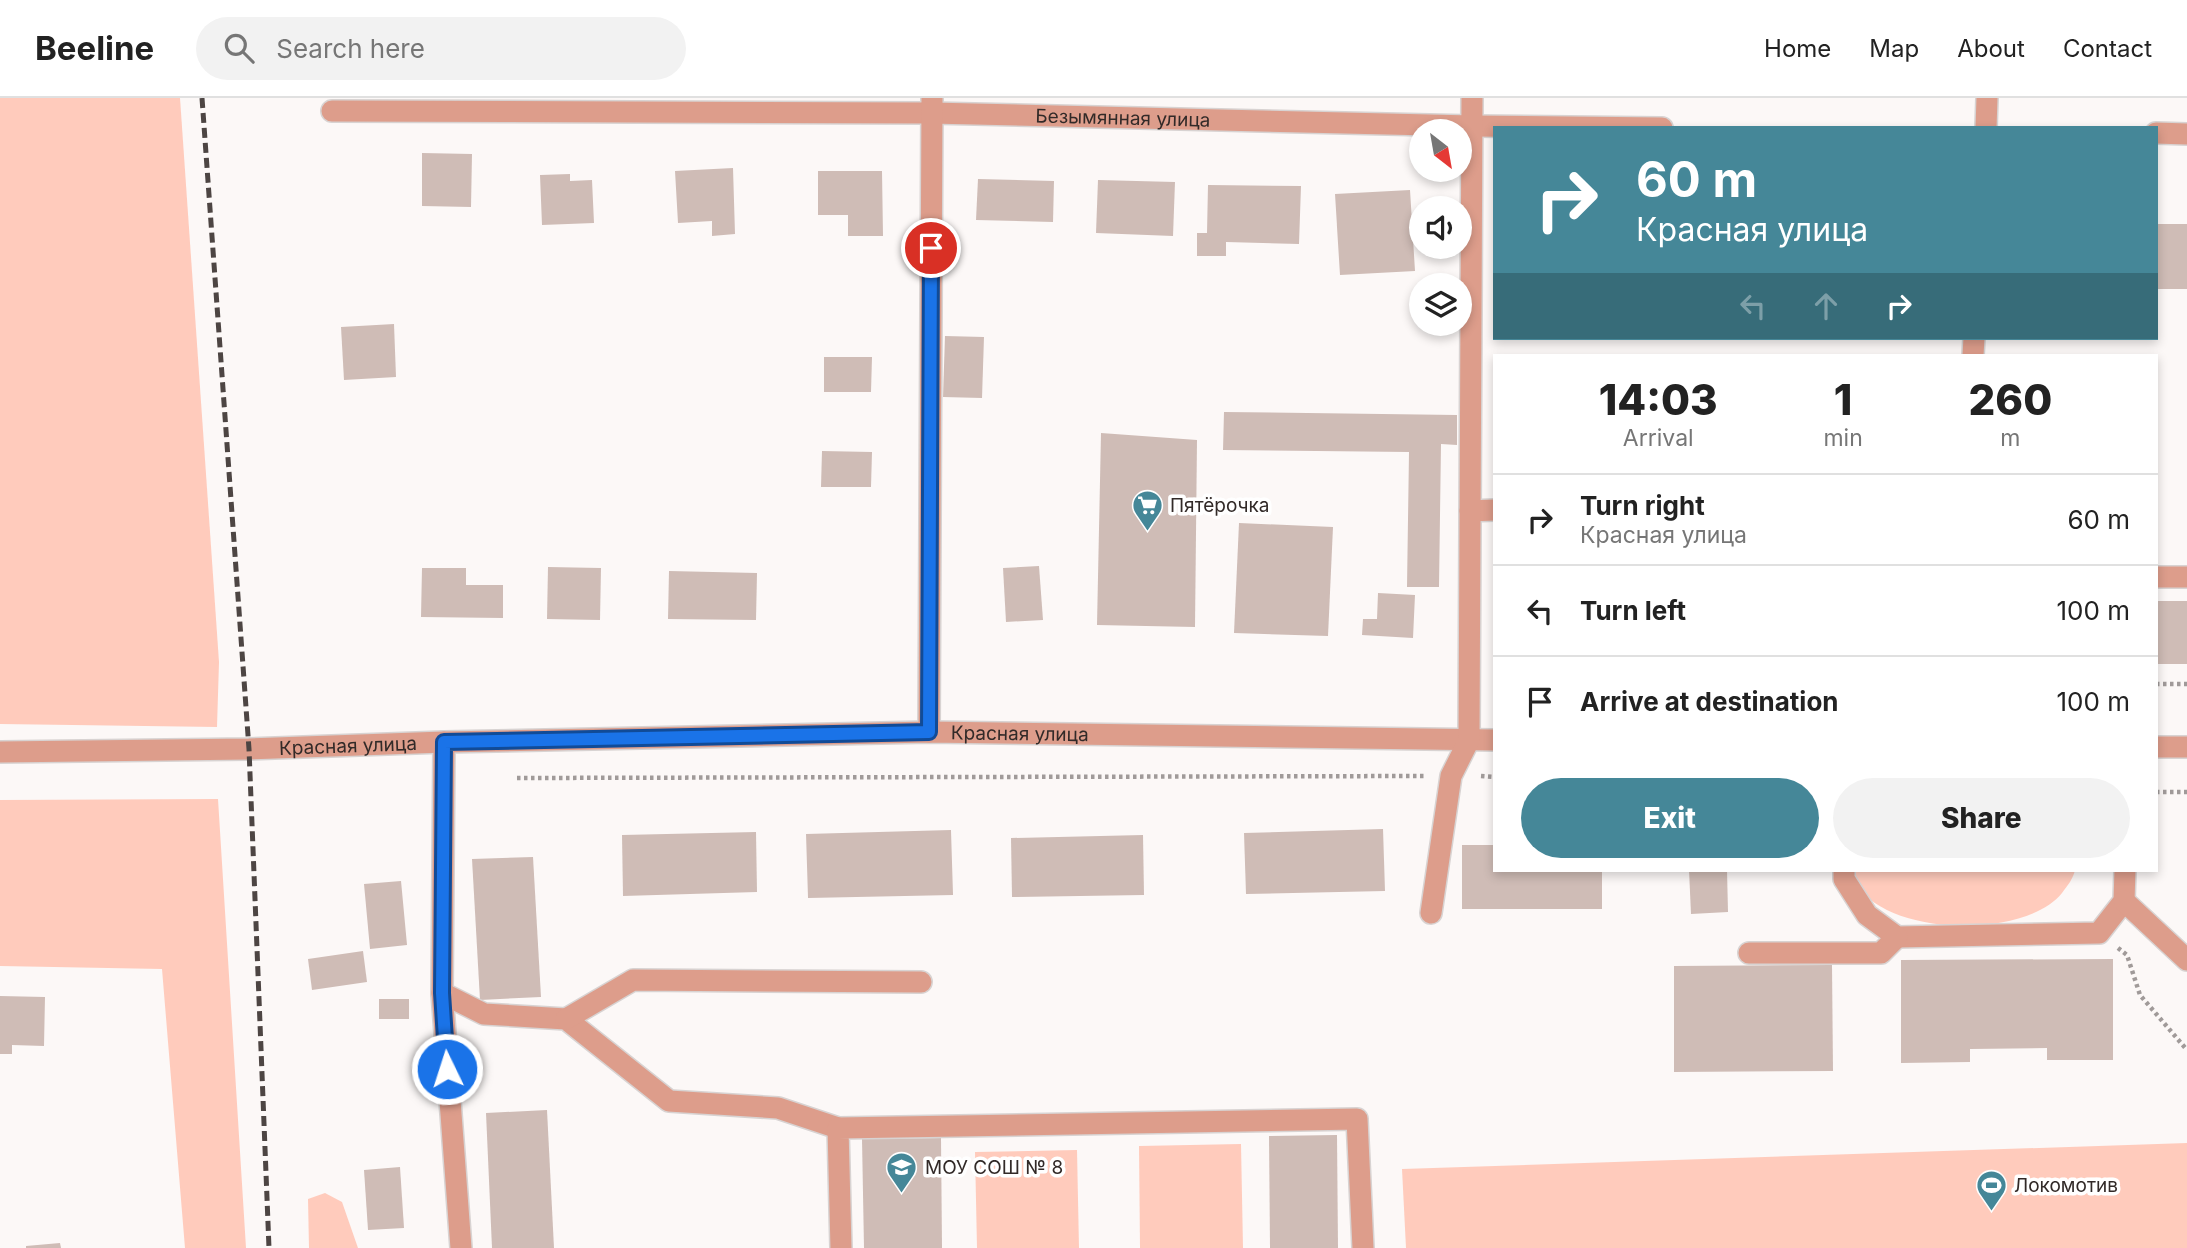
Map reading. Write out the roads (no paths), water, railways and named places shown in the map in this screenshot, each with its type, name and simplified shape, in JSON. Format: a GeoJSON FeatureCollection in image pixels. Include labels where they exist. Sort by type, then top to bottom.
{"type":"FeatureCollection","features":[{"type":"Feature","properties":{"kind":"street"},"geometry":{"type":"LineString","coordinates":[[1472,98],[1472,119]]}},
{"type":"Feature","properties":{"kind":"street"},"geometry":{"type":"LineString","coordinates":[[1986,126],[1987,98]]}},
{"type":"Feature","properties":{"kind":"street"},"geometry":{"type":"LineString","coordinates":[[929,732],[931,106]]}},
{"type":"Feature","properties":{"kind":"street","name":"Безымянная улица"},"geometry":{"type":"LineString","coordinates":[[332,111],[931,106],[1409,124]]}},
{"type":"Feature","properties":{"kind":"street","name":"Безымянная улица"},"geometry":{"type":"LineString","coordinates":[[1472,126],[1493,126]]}},
{"type":"Feature","properties":{"kind":"street"},"geometry":{"type":"LineString","coordinates":[[2158,133],[2187,134]]}},
{"type":"Feature","properties":{"kind":"street"},"geometry":{"type":"LineString","coordinates":[[1431,913],[1451,776],[1469,740],[1472,182]]}},
{"type":"Feature","properties":{"kind":"street"},"geometry":{"type":"LineString","coordinates":[[1470,510],[1493,510]]}},
{"type":"Feature","properties":{"kind":"street"},"geometry":{"type":"LineString","coordinates":[[2158,578],[2187,577]]}},
{"type":"Feature","properties":{"kind":"street","name":"Красная улица"},"geometry":{"type":"LineString","coordinates":[[0,752],[249,749],[444,742],[929,732],[1493,740]]}},
{"type":"Feature","properties":{"kind":"street"},"geometry":{"type":"LineString","coordinates":[[444,742],[442,993],[461,1248]]}},
{"type":"Feature","properties":{"kind":"street"},"geometry":{"type":"LineString","coordinates":[[2158,747],[2187,747]]}},
{"type":"Feature","properties":{"kind":"street"},"geometry":{"type":"LineString","coordinates":[[1844,872],[1844,879],[1867,915],[1897,937],[2099,933],[2124,901],[2125,872]]}},
{"type":"Feature","properties":{"kind":"street"},"geometry":{"type":"LineString","coordinates":[[2124,901],[2187,960]]}},
{"type":"Feature","properties":{"kind":"street"},"geometry":{"type":"LineString","coordinates":[[1749,953],[1881,953],[1897,937]]}},
{"type":"Feature","properties":{"kind":"street"},"geometry":{"type":"LineString","coordinates":[[442,993],[484,1014],[566,1019],[633,980],[921,982]]}},
{"type":"Feature","properties":{"kind":"street"},"geometry":{"type":"LineString","coordinates":[[566,1019],[669,1101],[778,1108],[838,1128],[1357,1119],[1363,1248]]}},
{"type":"Feature","properties":{"kind":"street"},"geometry":{"type":"LineString","coordinates":[[838,1128],[841,1248]]}},
{"type":"Feature","properties":{"kind":"railway"},"geometry":{"type":"LineString","coordinates":[[202,98],[249,749],[269,1248]]}},
{"type":"Feature","properties":{"kind":"place","name":"Пятёрочка"},"geometry":{"type":"Point","coordinates":[1147,532]}},
{"type":"Feature","properties":{"kind":"place","name":"МОУ СОШ № 8"},"geometry":{"type":"Point","coordinates":[902,1194]}},
{"type":"Feature","properties":{"kind":"place","name":"Локомотив"},"geometry":{"type":"Point","coordinates":[1991,1212]}}]}
